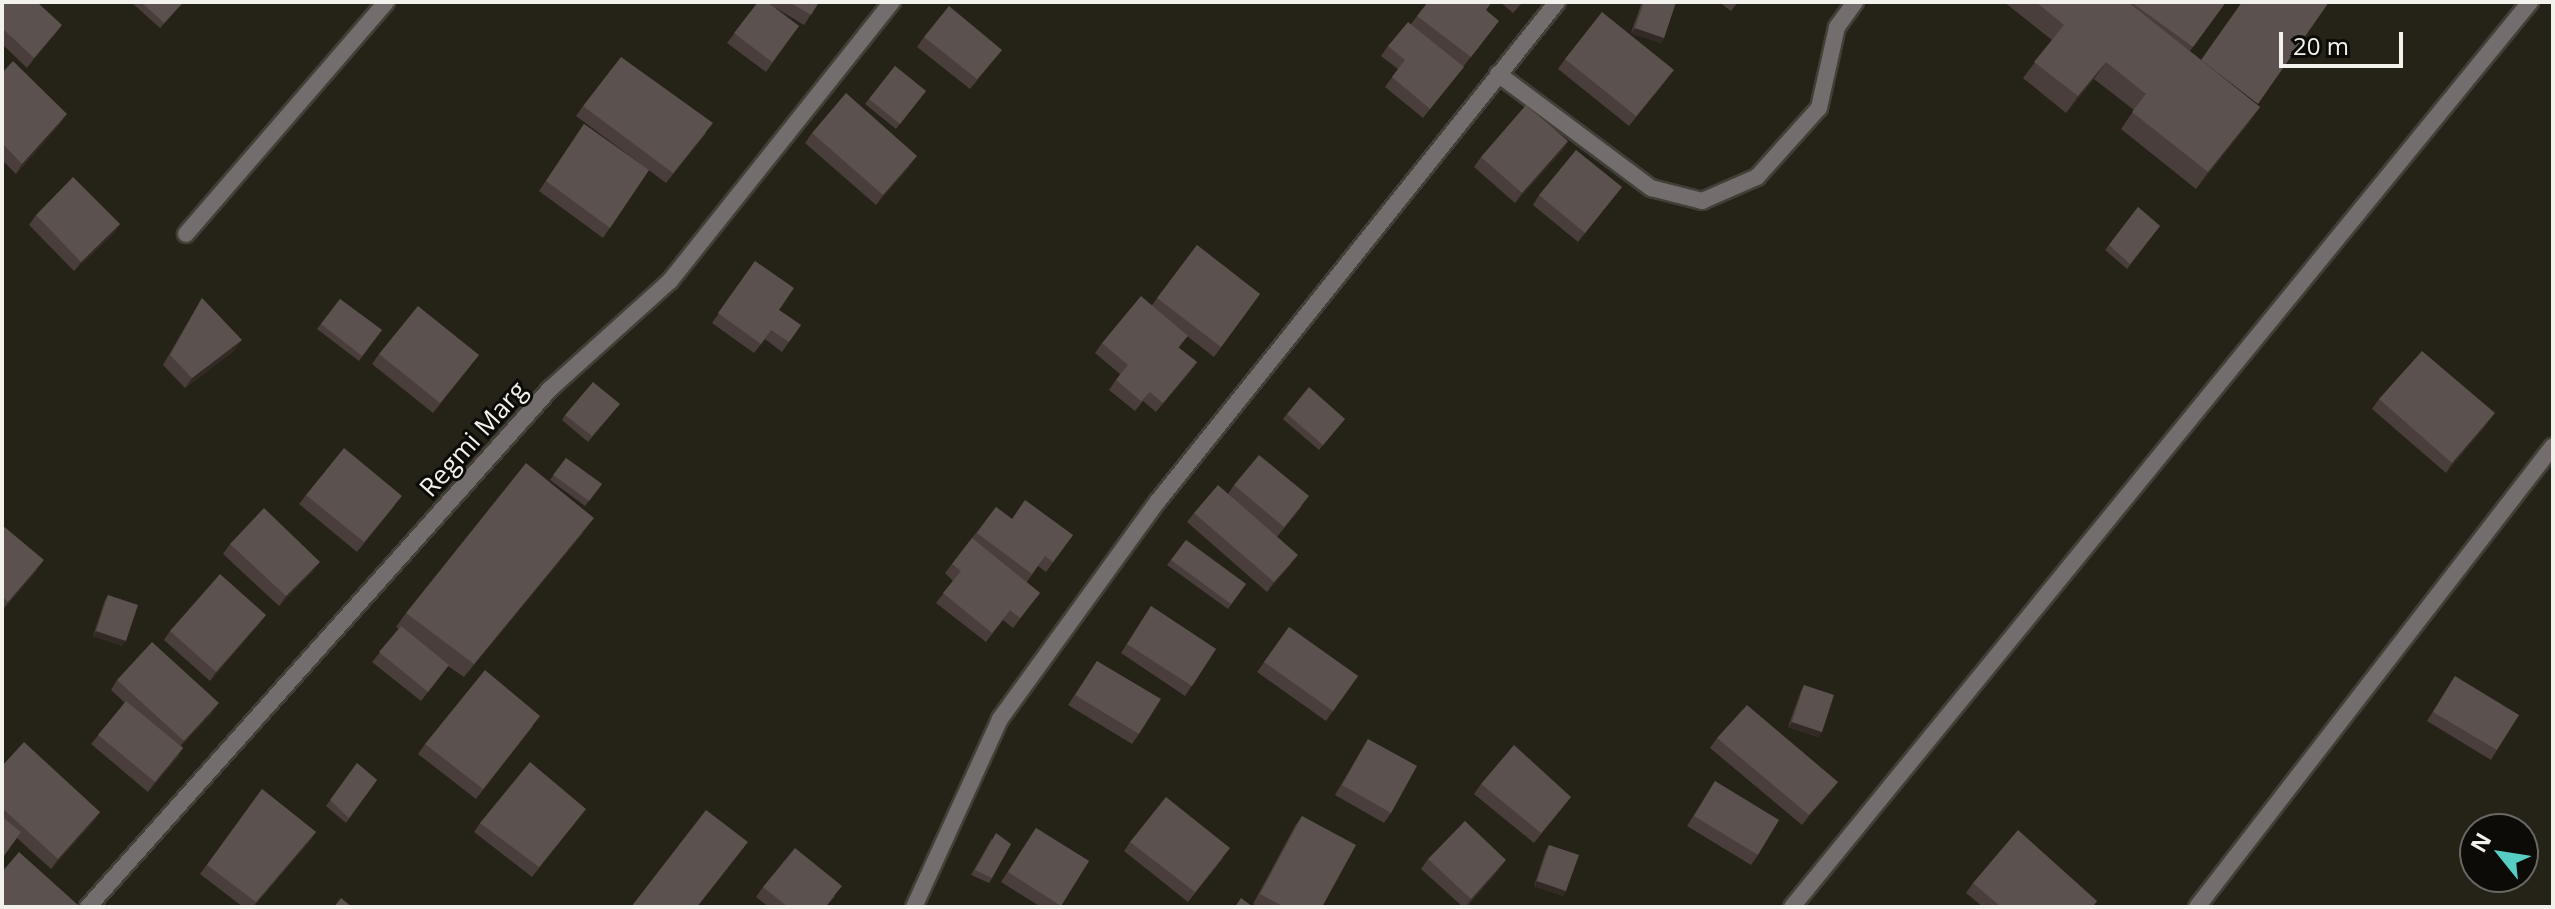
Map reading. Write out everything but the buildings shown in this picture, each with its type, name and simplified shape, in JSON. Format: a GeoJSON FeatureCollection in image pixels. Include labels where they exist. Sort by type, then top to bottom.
{"type":"FeatureCollection","features":[{"type":"Feature","properties":{"kind":"street"},"geometry":{"type":"LineString","coordinates":[[186,234],[386,2]]}},
{"type":"Feature","properties":{"kind":"street","name":"Regmi Marg"},"geometry":{"type":"LineString","coordinates":[[88,907],[550,389],[670,281],[892,2]]}},
{"type":"Feature","properties":{"kind":"street"},"geometry":{"type":"LineString","coordinates":[[914,907],[1000,719],[1158,501],[1557,2]]}},
{"type":"Feature","properties":{"kind":"street"},"geometry":{"type":"LineString","coordinates":[[1498,74],[1651,188],[1702,201],[1757,177],[1819,108],[1837,27],[1855,2]]}},
{"type":"Feature","properties":{"kind":"street"},"geometry":{"type":"LineString","coordinates":[[1792,907],[2530,2]]}},
{"type":"Feature","properties":{"kind":"street"},"geometry":{"type":"LineString","coordinates":[[2197,907],[2553,446]]}}]}
